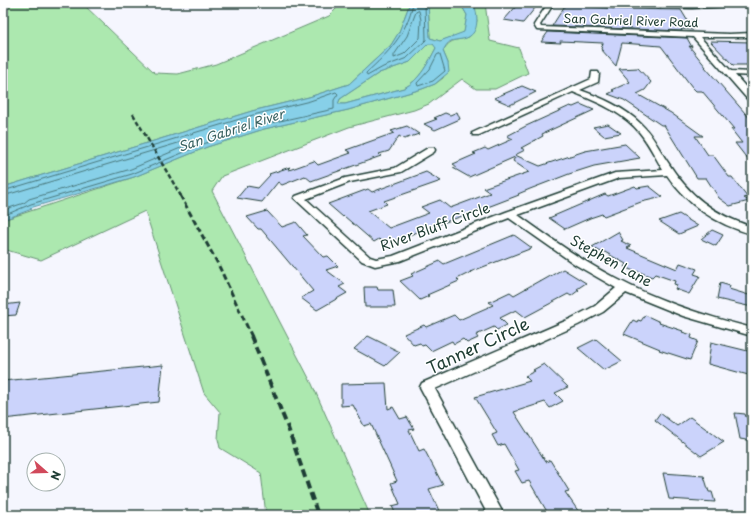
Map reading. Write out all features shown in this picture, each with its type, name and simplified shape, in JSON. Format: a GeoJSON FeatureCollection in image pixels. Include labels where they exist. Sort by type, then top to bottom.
{"type":"FeatureCollection","features":[{"type":"Feature","properties":{"kind":"street","name":"San Gabriel River Road"},"geometry":{"type":"LineString","coordinates":[[551,3],[537,25],[539,29],[729,36],[752,35]]}},
{"type":"Feature","properties":{"kind":"street"},"geometry":{"type":"LineString","coordinates":[[591,3],[632,6],[649,4],[715,6],[748,4]]}},
{"type":"Feature","properties":{"kind":"street"},"geometry":{"type":"LineString","coordinates":[[694,34],[752,99]]}},
{"type":"Feature","properties":{"kind":"street"},"geometry":{"type":"LineString","coordinates":[[728,73],[752,74]]}},
{"type":"Feature","properties":{"kind":"street"},"geometry":{"type":"LineString","coordinates":[[476,133],[595,80],[595,74]]}},
{"type":"Feature","properties":{"kind":"street"},"geometry":{"type":"LineString","coordinates":[[574,90],[606,103],[620,111],[634,122],[648,138],[679,186],[693,201],[704,209],[734,225],[752,231]]}},
{"type":"Feature","properties":{"kind":"street","name":"River Bluff Circle"},"geometry":{"type":"LineString","coordinates":[[431,150],[398,170],[348,180],[299,198],[366,259],[375,263],[396,259],[510,214],[618,175],[669,172]]}},
{"type":"Feature","properties":{"kind":"street","name":"Stephen Lane"},"geometry":{"type":"LineString","coordinates":[[510,214],[559,249],[624,288],[688,314],[752,332]]}},
{"type":"Feature","properties":{"kind":"street","name":"Tanner Circle"},"geometry":{"type":"LineString","coordinates":[[496,515],[427,386],[574,322],[599,309],[624,288]]}},
{"type":"Feature","properties":{"kind":"green space"},"geometry":{"type":"Polygon","coordinates":[[[3,3],[82,3],[155,73],[178,74],[216,64],[329,16],[336,9],[336,3],[410,3],[399,32],[391,45],[349,84],[309,97],[252,111],[3,187],[3,3]]]}},
{"type":"Feature","properties":{"kind":"green space"},"geometry":{"type":"Polygon","coordinates":[[[428,3],[460,3],[467,15],[464,33],[440,41],[430,38],[428,3]]]}},
{"type":"Feature","properties":{"kind":"green space"},"geometry":{"type":"Polygon","coordinates":[[[474,3],[485,3],[490,41],[519,48],[528,73],[495,89],[476,89],[462,79],[429,104],[414,110],[349,127],[222,176],[212,191],[312,384],[370,515],[266,515],[261,473],[220,448],[218,439],[220,412],[204,393],[145,211],[41,260],[3,249],[3,220],[134,177],[207,147],[264,129],[348,110],[435,84],[443,78],[448,63],[443,51],[451,42],[469,37],[477,21],[474,3]]]}},
{"type":"Feature","properties":{"kind":"green space"},"geometry":{"type":"Polygon","coordinates":[[[431,43],[435,45],[436,48],[423,71],[410,85],[345,104],[338,104],[340,99],[379,73],[410,62],[426,44],[431,43]]]}},
{"type":"Feature","properties":{"kind":"water","name":"San Gabriel River"},"geometry":{"type":"Polygon","coordinates":[[[410,3],[428,3],[430,38],[440,41],[464,32],[467,15],[460,3],[474,3],[477,16],[475,29],[468,37],[451,41],[446,45],[443,51],[448,63],[449,72],[435,84],[348,110],[264,129],[207,147],[134,177],[30,208],[32,209],[3,220],[3,187],[252,111],[309,97],[349,84],[391,45],[399,32],[410,3]],[[428,44],[410,62],[379,73],[340,99],[338,104],[345,104],[410,85],[423,71],[430,59],[436,48],[433,44],[428,44]]]}},
{"type":"Feature","properties":{"kind":"building"},"geometry":{"type":"Polygon","coordinates":[[[519,3],[539,3],[523,23],[504,20],[519,3]]]}},
{"type":"Feature","properties":{"kind":"building"},"geometry":{"type":"Polygon","coordinates":[[[566,4],[617,9],[681,10],[693,30],[681,29],[682,31],[552,26],[566,4]]]}},
{"type":"Feature","properties":{"kind":"building"},"geometry":{"type":"Polygon","coordinates":[[[548,32],[687,38],[692,47],[689,46],[705,67],[752,121],[752,165],[735,143],[742,143],[731,129],[734,129],[702,91],[696,91],[692,87],[661,46],[622,43],[616,66],[601,49],[603,43],[560,41],[561,43],[541,42],[548,32]]]}},
{"type":"Feature","properties":{"kind":"building"},"geometry":{"type":"Polygon","coordinates":[[[710,41],[752,42],[752,65],[733,65],[710,41]]]}},
{"type":"Feature","properties":{"kind":"building"},"geometry":{"type":"Polygon","coordinates":[[[638,68],[651,82],[645,90],[637,94],[671,113],[703,136],[695,136],[708,155],[713,155],[729,177],[732,177],[747,197],[744,198],[749,201],[730,206],[719,198],[706,178],[697,178],[664,125],[661,125],[624,100],[608,94],[614,91],[612,90],[630,82],[619,69],[638,68]]]}},
{"type":"Feature","properties":{"kind":"building"},"geometry":{"type":"Polygon","coordinates":[[[522,86],[536,92],[510,105],[494,98],[522,86]]]}},
{"type":"Feature","properties":{"kind":"building"},"geometry":{"type":"Polygon","coordinates":[[[580,104],[594,110],[542,134],[543,136],[521,148],[525,150],[515,155],[540,166],[585,151],[625,144],[640,158],[594,166],[569,174],[493,205],[384,244],[379,239],[374,242],[328,204],[368,189],[372,192],[426,172],[441,181],[384,201],[387,204],[368,211],[389,228],[429,213],[421,207],[440,200],[450,208],[490,193],[483,188],[529,172],[513,161],[515,157],[469,177],[453,168],[457,167],[453,164],[476,154],[473,153],[485,148],[488,150],[513,139],[507,136],[526,126],[570,106],[573,107],[580,104]]]}},
{"type":"Feature","properties":{"kind":"building"},"geometry":{"type":"Polygon","coordinates":[[[457,112],[460,119],[435,130],[424,124],[437,119],[434,118],[445,113],[450,115],[457,112]]]}},
{"type":"Feature","properties":{"kind":"building"},"geometry":{"type":"Polygon","coordinates":[[[608,124],[621,133],[604,136],[593,127],[608,124]]]}},
{"type":"Feature","properties":{"kind":"building"},"geometry":{"type":"Polygon","coordinates":[[[407,126],[419,134],[404,139],[399,136],[389,151],[379,154],[381,156],[311,181],[305,176],[282,185],[278,182],[262,202],[237,198],[247,186],[258,188],[270,175],[269,174],[290,167],[288,169],[289,170],[314,161],[318,165],[351,153],[346,150],[394,133],[391,131],[407,126]]]}},
{"type":"Feature","properties":{"kind":"building"},"geometry":{"type":"Polygon","coordinates":[[[635,186],[637,188],[649,186],[663,197],[641,202],[604,216],[602,214],[565,229],[549,218],[605,194],[608,196],[635,186]]]}},
{"type":"Feature","properties":{"kind":"building"},"geometry":{"type":"Polygon","coordinates":[[[267,211],[282,227],[296,222],[307,235],[303,236],[323,257],[328,256],[338,266],[326,270],[345,284],[339,287],[347,293],[317,310],[301,298],[313,291],[261,229],[258,229],[247,217],[267,211]]]}},
{"type":"Feature","properties":{"kind":"building"},"geometry":{"type":"Polygon","coordinates":[[[679,214],[698,226],[679,234],[659,221],[679,214]]]}},
{"type":"Feature","properties":{"kind":"building"},"geometry":{"type":"Polygon","coordinates":[[[712,230],[723,235],[716,246],[701,239],[712,230]]]}},
{"type":"Feature","properties":{"kind":"building"},"geometry":{"type":"Polygon","coordinates":[[[618,232],[623,240],[621,241],[631,246],[627,248],[677,269],[680,263],[697,269],[694,274],[700,276],[689,294],[675,289],[677,285],[674,284],[675,281],[655,274],[652,277],[637,271],[636,272],[624,267],[626,264],[603,251],[601,252],[592,247],[618,232]]]}},
{"type":"Feature","properties":{"kind":"building"},"geometry":{"type":"Polygon","coordinates":[[[514,235],[532,248],[470,272],[457,279],[459,281],[427,295],[429,296],[420,300],[400,281],[413,276],[411,274],[440,261],[444,264],[514,235]]]}},
{"type":"Feature","properties":{"kind":"building"},"geometry":{"type":"Polygon","coordinates":[[[563,269],[586,283],[577,289],[579,290],[571,296],[568,294],[525,317],[516,310],[500,318],[507,325],[497,330],[494,327],[476,335],[478,338],[467,343],[463,339],[454,344],[452,341],[431,351],[425,345],[422,346],[420,343],[414,345],[404,334],[424,325],[426,327],[454,315],[459,320],[493,305],[489,302],[510,292],[514,295],[563,269]]]}},
{"type":"Feature","properties":{"kind":"building"},"geometry":{"type":"Polygon","coordinates":[[[720,283],[730,286],[729,289],[752,296],[752,307],[717,299],[720,283]]]}},
{"type":"Feature","properties":{"kind":"building"},"geometry":{"type":"Polygon","coordinates":[[[364,287],[377,287],[378,290],[393,290],[395,307],[365,307],[364,287]]]}},
{"type":"Feature","properties":{"kind":"building"},"geometry":{"type":"Polygon","coordinates":[[[20,303],[16,315],[3,316],[3,305],[20,303]]]}},
{"type":"Feature","properties":{"kind":"building"},"geometry":{"type":"Polygon","coordinates":[[[645,315],[660,322],[659,323],[692,335],[691,338],[698,341],[690,360],[659,350],[660,349],[624,334],[633,320],[637,322],[638,320],[641,321],[645,315]]]}},
{"type":"Feature","properties":{"kind":"building"},"geometry":{"type":"Polygon","coordinates":[[[368,336],[400,352],[385,366],[354,349],[368,336]]]}},
{"type":"Feature","properties":{"kind":"building"},"geometry":{"type":"Polygon","coordinates":[[[596,339],[622,361],[604,370],[578,348],[596,339]]]}},
{"type":"Feature","properties":{"kind":"building"},"geometry":{"type":"Polygon","coordinates":[[[711,342],[752,352],[752,376],[708,364],[711,342]]]}},
{"type":"Feature","properties":{"kind":"building"},"geometry":{"type":"Polygon","coordinates":[[[544,364],[568,387],[555,393],[563,401],[550,408],[545,402],[514,412],[546,462],[550,460],[569,491],[565,492],[581,515],[549,515],[529,481],[522,483],[515,471],[519,470],[504,444],[498,446],[492,435],[497,433],[475,397],[530,381],[525,376],[544,364]]]}},
{"type":"Feature","properties":{"kind":"building"},"geometry":{"type":"Polygon","coordinates":[[[163,365],[159,402],[3,419],[3,381],[163,365]]]}},
{"type":"Feature","properties":{"kind":"building"},"geometry":{"type":"Polygon","coordinates":[[[386,383],[388,409],[393,407],[400,419],[407,417],[414,429],[409,430],[419,451],[424,449],[443,485],[429,489],[441,515],[396,515],[392,506],[400,504],[391,483],[397,481],[371,424],[364,426],[353,405],[341,406],[341,384],[386,383]]]}},
{"type":"Feature","properties":{"kind":"building"},"geometry":{"type":"Polygon","coordinates":[[[660,413],[677,426],[690,417],[724,442],[701,456],[655,420],[660,413]]]}},
{"type":"Feature","properties":{"kind":"building"},"geometry":{"type":"Polygon","coordinates":[[[735,413],[745,414],[746,417],[752,418],[752,441],[740,439],[735,413]]]}},
{"type":"Feature","properties":{"kind":"building"},"geometry":{"type":"Polygon","coordinates":[[[663,473],[704,476],[709,492],[712,492],[715,502],[669,499],[663,473]]]}},
{"type":"Feature","properties":{"kind":"railway"},"geometry":{"type":"LineString","coordinates":[[133,114],[181,196]]}},
{"type":"Feature","properties":{"kind":"railway"},"geometry":{"type":"LineString","coordinates":[[180,195],[218,264],[252,337]]}},
{"type":"Feature","properties":{"kind":"railway"},"geometry":{"type":"LineString","coordinates":[[251,336],[288,428],[318,515]]}}]}
